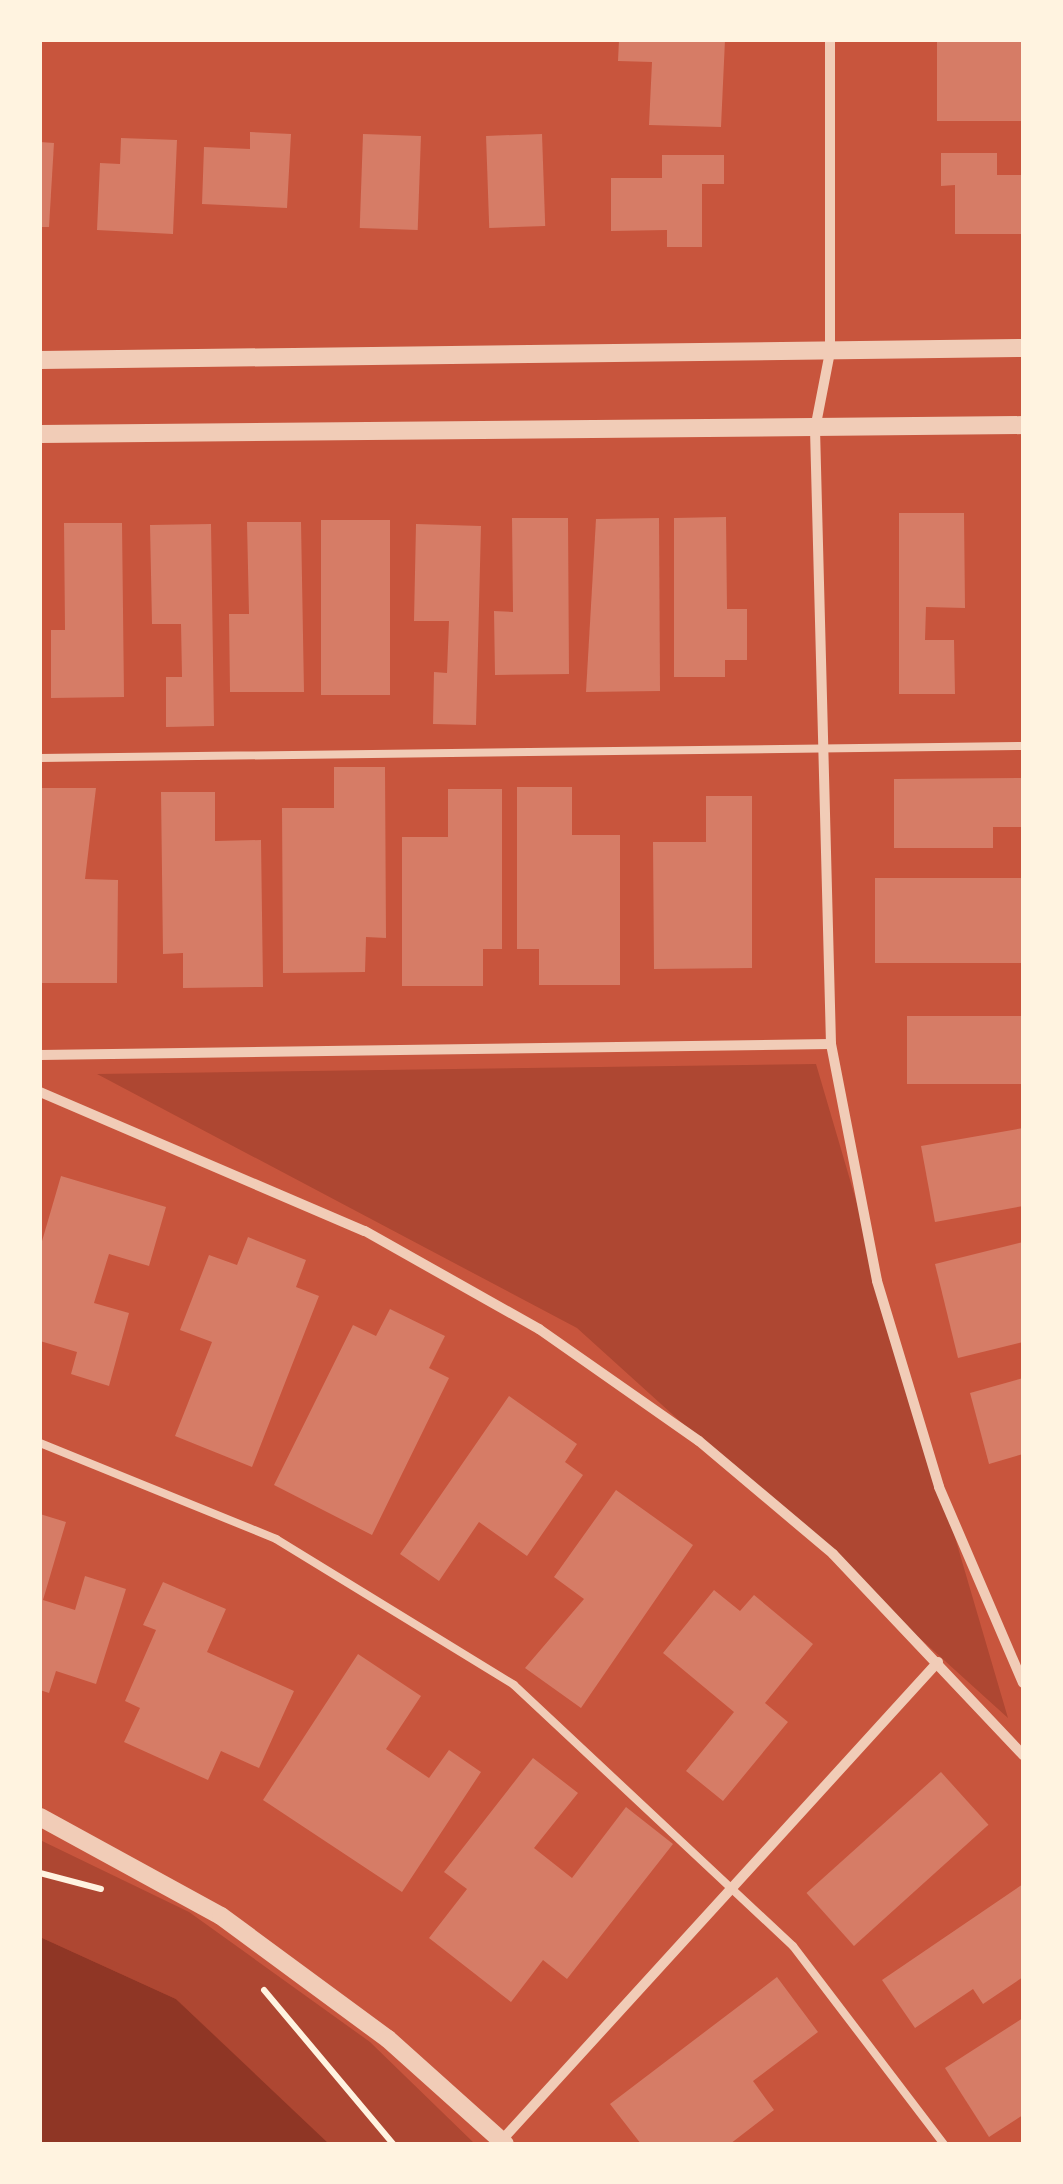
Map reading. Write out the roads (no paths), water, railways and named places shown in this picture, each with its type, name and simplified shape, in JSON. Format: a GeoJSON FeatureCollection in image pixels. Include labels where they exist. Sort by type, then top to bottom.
{"type":"FeatureCollection","features":[{"type":"Feature","properties":{"kind":"street"},"geometry":{"type":"LineString","coordinates":[[830,40],[830,352],[815,429],[817,748],[831,1044],[878,1281],[934,1468],[1023,1684]]}},
{"type":"Feature","properties":{"kind":"street"},"geometry":{"type":"LineString","coordinates":[[40,360],[1023,348]]}},
{"type":"Feature","properties":{"kind":"street"},"geometry":{"type":"LineString","coordinates":[[40,434],[1023,425]]}},
{"type":"Feature","properties":{"kind":"street"},"geometry":{"type":"LineString","coordinates":[[40,1055],[831,1044]]}},
{"type":"Feature","properties":{"kind":"street"},"geometry":{"type":"LineString","coordinates":[[40,1092],[365,1231],[539,1329],[714,1454],[832,1554],[1023,1755]]}},
{"type":"Feature","properties":{"kind":"street"},"geometry":{"type":"LineString","coordinates":[[40,1816],[221,1916],[388,2039],[504,2142],[938,1662]]}},
{"type":"Feature","properties":{"kind":"lane"},"geometry":{"type":"LineString","coordinates":[[40,758],[1023,746]]}},
{"type":"Feature","properties":{"kind":"lane"},"geometry":{"type":"LineString","coordinates":[[40,1443],[276,1539],[396,1608],[514,1685],[736,1886],[944,2144]]}}]}
